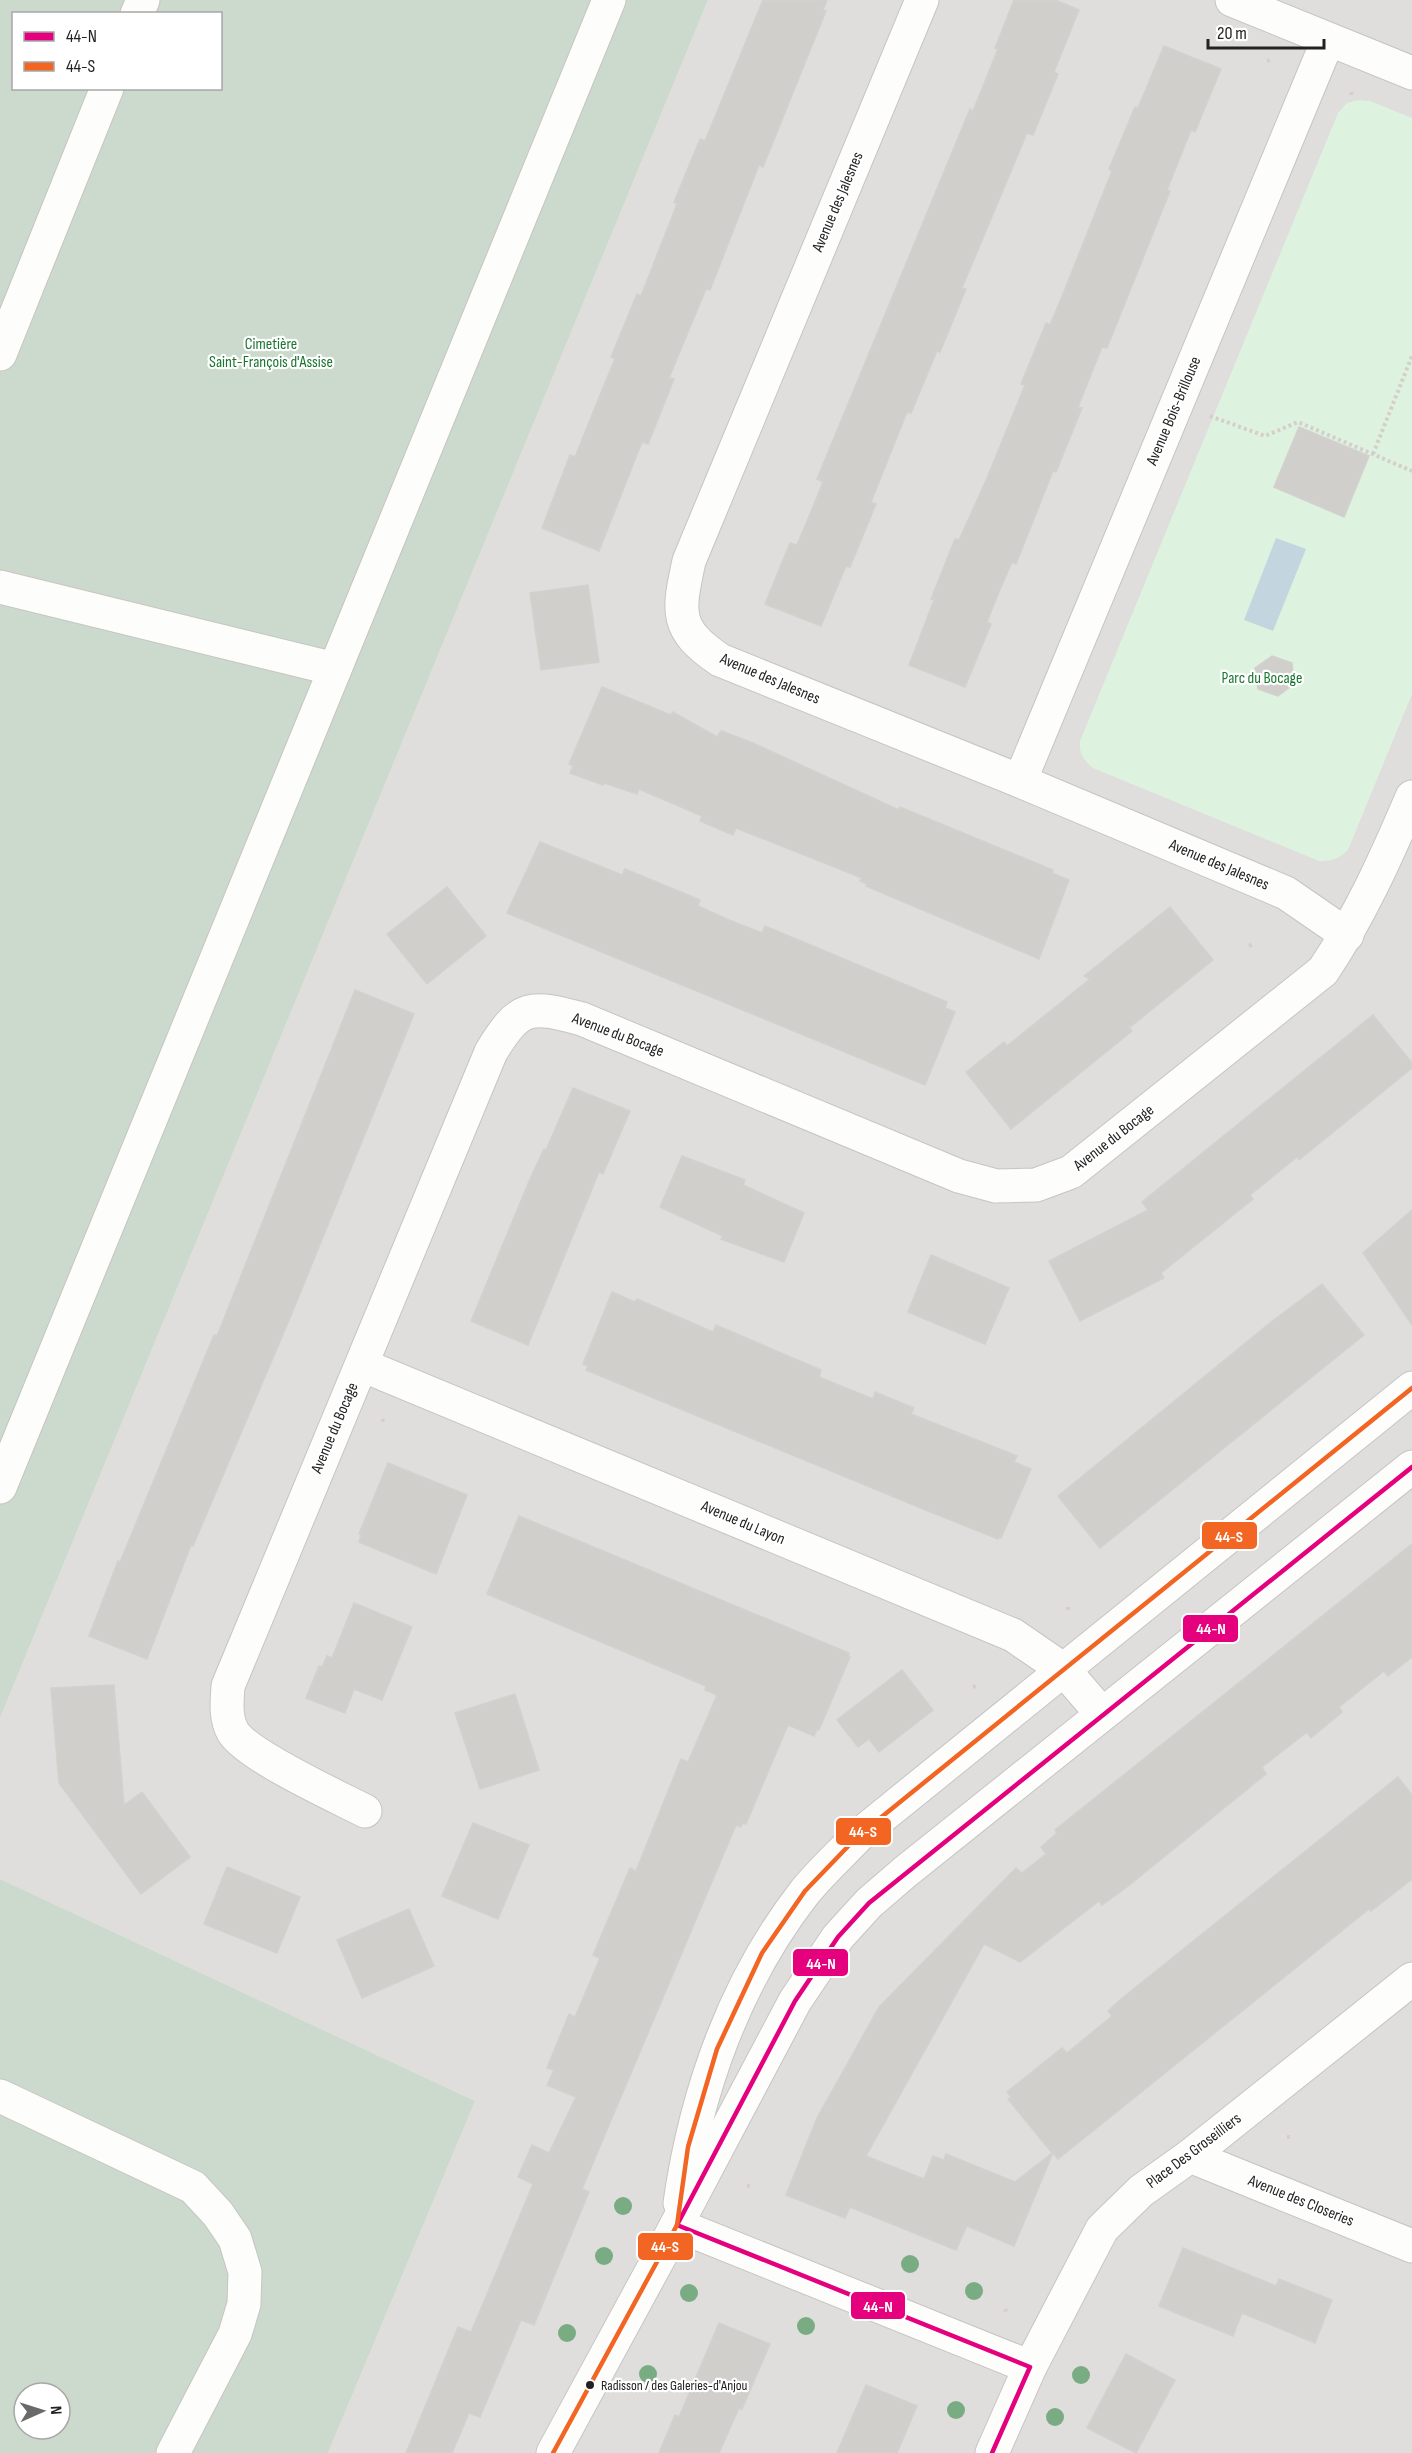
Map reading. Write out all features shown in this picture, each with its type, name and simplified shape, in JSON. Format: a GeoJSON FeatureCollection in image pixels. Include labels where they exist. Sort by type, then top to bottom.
{"type":"FeatureCollection","features":[{"type":"Feature","properties":{"kind":"street"},"geometry":{"type":"LineString","coordinates":[[0,1487],[609,0]]}},
{"type":"Feature","properties":{"kind":"street","name":"Avenue des Jalesnes"},"geometry":{"type":"LineString","coordinates":[[922,0],[689,561],[682,593],[684,625],[699,645],[720,660],[1287,893],[1347,935]]}},
{"type":"Feature","properties":{"kind":"street"},"geometry":{"type":"LineString","coordinates":[[1232,0],[1412,73]]}},
{"type":"Feature","properties":{"kind":"street","name":"Avenue Bois-Brillouse"},"geometry":{"type":"LineString","coordinates":[[1020,782],[1328,40]]}},
{"type":"Feature","properties":{"kind":"street"},"geometry":{"type":"LineString","coordinates":[[0,354],[106,90]]}},
{"type":"Feature","properties":{"kind":"street"},"geometry":{"type":"LineString","coordinates":[[0,586],[336,669]]}},
{"type":"Feature","properties":{"kind":"street","name":"Avenue du Bocage"},"geometry":{"type":"LineString","coordinates":[[365,1811],[249,1749],[233,1731],[226,1711],[228,1686],[491,1052],[507,1025],[527,1011],[550,1011],[582,1019],[959,1176],[996,1186],[1036,1185],[1071,1172],[1323,970],[1347,935],[1380,872],[1412,797]]}},
{"type":"Feature","properties":{"kind":"street","name":"Avenue du Layon"},"geometry":{"type":"LineString","coordinates":[[362,1365],[1013,1635],[1064,1670],[1102,1714]]}},
{"type":"Feature","properties":{"kind":"street"},"geometry":{"type":"LineString","coordinates":[[677,2225],[688,2147],[717,2049],[762,1953],[805,1891],[858,1836],[1412,1388]]}},
{"type":"Feature","properties":{"kind":"street"},"geometry":{"type":"LineString","coordinates":[[553,2453],[795,2001],[838,1937],[869,1903],[905,1872],[1412,1467]]}},
{"type":"Feature","properties":{"kind":"street","name":"Place Des Groseilliers"},"geometry":{"type":"LineString","coordinates":[[992,2453],[1030,2367],[1102,2229],[1141,2191],[1190,2156],[1412,1979]]}},
{"type":"Feature","properties":{"kind":"street"},"geometry":{"type":"LineString","coordinates":[[0,2096],[193,2187],[218,2214],[235,2240],[245,2272],[244,2304],[235,2334],[173,2453]]}},
{"type":"Feature","properties":{"kind":"street","name":"Avenue des Closeries"},"geometry":{"type":"LineString","coordinates":[[1190,2156],[1412,2246]]}},
{"type":"Feature","properties":{"kind":"street"},"geometry":{"type":"LineString","coordinates":[[677,2225],[1030,2367]]}},
{"type":"Feature","properties":{"kind":"path"},"geometry":{"type":"LineString","coordinates":[[1373,454],[1412,356]]}},
{"type":"Feature","properties":{"kind":"path"},"geometry":{"type":"LineString","coordinates":[[1209,416],[1265,436],[1298,422],[1412,471]]}},
{"type":"Feature","properties":{"kind":"shaded area"},"geometry":{"type":"Polygon","coordinates":[[[708,0],[1412,0],[1412,2453],[328,2453],[475,2101],[0,1879],[0,1718],[708,0]]]}},
{"type":"Feature","properties":{"kind":"shaded area"},"geometry":{"type":"Polygon","coordinates":[[[1276,538],[1306,549],[1273,631],[1244,620],[1276,538]]]}},
{"type":"Feature","properties":{"kind":"green space","name":"Cimetière Saint-François d'Assise"},"geometry":{"type":"Polygon","coordinates":[[[0,0],[708,0],[0,1718],[0,0]]]}},
{"type":"Feature","properties":{"kind":"green space","name":"Parc du Bocage"},"geometry":{"type":"Polygon","coordinates":[[[1358,100],[1370,101],[1412,118],[1412,694],[1348,850],[1335,859],[1319,861],[1093,768],[1082,756],[1080,741],[1338,113],[1347,103],[1358,100]]]}},
{"type":"Feature","properties":{"kind":"green space"},"geometry":{"type":"Polygon","coordinates":[[[0,1879],[475,2101],[328,2453],[0,2453],[0,1879]]]}},
{"type":"Feature","properties":{"kind":"building"},"geometry":{"type":"Polygon","coordinates":[[[763,0],[827,0],[823,10],[826,11],[763,167],[759,165],[710,290],[706,289],[669,378],[674,379],[648,444],[642,442],[599,551],[542,528],[570,455],[575,457],[615,359],[611,357],[637,294],[641,296],[677,204],[674,202],[700,139],[705,141],[763,0]]]}},
{"type":"Feature","properties":{"kind":"building"},"geometry":{"type":"Polygon","coordinates":[[[1014,0],[1055,0],[1079,10],[1054,72],[1058,74],[1033,135],[1027,133],[962,288],[966,289],[940,352],[937,351],[911,413],[907,412],[871,502],[876,504],[850,567],[846,566],[821,626],[765,604],[790,543],[797,545],[810,514],[823,482],[817,479],[970,109],[973,111],[998,49],[995,48],[1014,0]]]}},
{"type":"Feature","properties":{"kind":"building"},"geometry":{"type":"Polygon","coordinates":[[[1164,46],[1221,69],[1195,132],[1191,130],[1167,190],[1170,191],[1107,348],[1102,347],[1078,407],[1082,408],[1056,472],[1053,471],[1016,564],[1012,562],[999,592],[987,622],[991,624],[965,687],[909,665],[934,600],[931,599],[955,539],[959,540],[987,478],[1025,385],[1021,384],[1046,323],[1050,325],[1112,171],[1109,169],[1164,46]]]}},
{"type":"Feature","properties":{"kind":"building"},"geometry":{"type":"Polygon","coordinates":[[[1299,427],[1369,456],[1344,517],[1274,487],[1299,427]]]}},
{"type":"Feature","properties":{"kind":"building"},"geometry":{"type":"Polygon","coordinates":[[[588,585],[599,662],[541,670],[530,593],[588,585]]]}},
{"type":"Feature","properties":{"kind":"building"},"geometry":{"type":"Polygon","coordinates":[[[1272,656],[1292,663],[1294,684],[1278,696],[1258,689],[1255,668],[1272,656]]]}},
{"type":"Feature","properties":{"kind":"building"},"geometry":{"type":"Polygon","coordinates":[[[602,687],[671,715],[673,712],[717,737],[721,731],[753,743],[899,810],[900,807],[1053,870],[1052,873],[1069,880],[1039,959],[866,886],[867,884],[860,881],[862,878],[736,828],[733,835],[700,821],[702,816],[639,789],[637,794],[570,773],[573,766],[569,764],[602,687]]]}},
{"type":"Feature","properties":{"kind":"building"},"geometry":{"type":"Polygon","coordinates":[[[540,842],[622,875],[625,869],[700,900],[698,906],[729,920],[762,933],[765,926],[947,1002],[945,1008],[955,1012],[925,1085],[507,913],[540,842]]]}},
{"type":"Feature","properties":{"kind":"building"},"geometry":{"type":"Polygon","coordinates":[[[447,887],[486,936],[427,984],[387,934],[447,887]]]}},
{"type":"Feature","properties":{"kind":"building"},"geometry":{"type":"Polygon","coordinates":[[[1170,907],[1213,960],[1129,1028],[1132,1031],[1011,1129],[966,1072],[1004,1042],[1007,1046],[1090,979],[1084,976],[1170,907]]]}},
{"type":"Feature","properties":{"kind":"building"},"geometry":{"type":"Polygon","coordinates":[[[355,990],[414,1014],[290,1318],[193,1546],[191,1545],[147,1659],[89,1636],[118,1561],[120,1562],[214,1335],[217,1336],[355,990]]]}},
{"type":"Feature","properties":{"kind":"building"},"geometry":{"type":"Polygon","coordinates":[[[1373,1015],[1412,1063],[1412,1068],[1299,1160],[1297,1157],[1250,1195],[1253,1199],[1161,1273],[1164,1278],[1080,1321],[1049,1261],[1148,1210],[1142,1202],[1373,1015]]]}},
{"type":"Feature","properties":{"kind":"building"},"geometry":{"type":"Polygon","coordinates":[[[573,1088],[630,1111],[603,1174],[599,1172],[528,1345],[471,1321],[530,1179],[544,1149],[546,1150],[573,1088]]]}},
{"type":"Feature","properties":{"kind":"building"},"geometry":{"type":"Polygon","coordinates":[[[682,1156],[745,1180],[743,1185],[804,1213],[784,1262],[721,1239],[723,1236],[660,1207],[682,1156]]]}},
{"type":"Feature","properties":{"kind":"building"},"geometry":{"type":"Polygon","coordinates":[[[1412,1210],[1412,1325],[1363,1253],[1412,1210]]]}},
{"type":"Feature","properties":{"kind":"building"},"geometry":{"type":"Polygon","coordinates":[[[931,1255],[1009,1288],[985,1344],[908,1312],[931,1255]]]}},
{"type":"Feature","properties":{"kind":"building"},"geometry":{"type":"Polygon","coordinates":[[[1322,1284],[1364,1335],[1100,1548],[1058,1496],[1271,1322],[1322,1284]]]}},
{"type":"Feature","properties":{"kind":"building"},"geometry":{"type":"Polygon","coordinates":[[[612,1292],[635,1302],[637,1299],[713,1332],[716,1325],[821,1370],[819,1377],[873,1399],[875,1392],[914,1408],[911,1414],[1017,1456],[1014,1462],[1031,1469],[1001,1538],[998,1539],[928,1511],[586,1370],[588,1366],[583,1364],[612,1292]]]}},
{"type":"Feature","properties":{"kind":"building"},"geometry":{"type":"Polygon","coordinates":[[[388,1463],[467,1495],[436,1574],[359,1542],[361,1535],[359,1534],[388,1463]]]}},
{"type":"Feature","properties":{"kind":"building"},"geometry":{"type":"Polygon","coordinates":[[[519,1516],[849,1653],[848,1657],[850,1657],[819,1730],[817,1729],[814,1736],[788,1725],[746,1824],[742,1823],[741,1827],[736,1825],[582,2189],[589,2192],[534,2325],[521,2320],[480,2417],[469,2413],[452,2453],[406,2453],[458,2327],[471,2332],[533,2184],[518,2177],[532,2145],[549,2153],[576,2097],[547,2085],[554,2070],[547,2068],[569,2014],[575,2017],[600,1958],[593,1955],[630,1868],[636,1871],[681,1759],[688,1762],[717,1695],[705,1690],[706,1686],[487,1594],[519,1516]]]}},
{"type":"Feature","properties":{"kind":"building"},"geometry":{"type":"Polygon","coordinates":[[[1412,1544],[1412,1657],[1388,1676],[1384,1671],[1339,1707],[1342,1712],[1311,1738],[1307,1732],[1262,1767],[1266,1774],[1127,1887],[1102,1905],[1099,1901],[1020,1962],[984,1944],[866,2156],[924,2179],[933,2156],[944,2160],[946,2154],[1015,2182],[1052,2153],[1008,2099],[1011,2097],[1007,2092],[1062,2048],[1067,2053],[1112,2016],[1108,2011],[1121,1999],[1398,1777],[1412,1795],[1412,1879],[1371,1911],[1369,1909],[1058,2159],[1053,2153],[1014,2246],[967,2226],[956,2250],[850,2207],[845,2218],[786,2195],[817,2118],[879,2007],[1016,1868],[1022,1873],[1046,1854],[1041,1847],[1057,1833],[1055,1830],[1412,1544]]]}},
{"type":"Feature","properties":{"kind":"building"},"geometry":{"type":"Polygon","coordinates":[[[354,1603],[412,1627],[382,1700],[354,1689],[345,1713],[306,1698],[319,1666],[322,1667],[327,1656],[332,1658],[354,1603]]]}},
{"type":"Feature","properties":{"kind":"building"},"geometry":{"type":"Polygon","coordinates":[[[902,1670],[933,1710],[879,1752],[869,1739],[858,1747],[837,1720],[902,1670]]]}},
{"type":"Feature","properties":{"kind":"building"},"geometry":{"type":"Polygon","coordinates":[[[114,1685],[124,1805],[142,1792],[190,1857],[141,1894],[59,1783],[51,1688],[114,1685]]]}},
{"type":"Feature","properties":{"kind":"building"},"geometry":{"type":"Polygon","coordinates":[[[515,1694],[539,1770],[480,1789],[455,1713],[515,1694]]]}},
{"type":"Feature","properties":{"kind":"building"},"geometry":{"type":"Polygon","coordinates":[[[473,1823],[529,1845],[498,1919],[442,1896],[473,1823]]]}},
{"type":"Feature","properties":{"kind":"building"},"geometry":{"type":"Polygon","coordinates":[[[227,1867],[300,1897],[277,1953],[204,1924],[227,1867]]]}},
{"type":"Feature","properties":{"kind":"building"},"geometry":{"type":"Polygon","coordinates":[[[409,1909],[434,1966],[362,1998],[337,1940],[409,1909]]]}},
{"type":"Feature","properties":{"kind":"building"},"geometry":{"type":"Polygon","coordinates":[[[1183,2248],[1276,2286],[1279,2279],[1332,2300],[1315,2343],[1242,2313],[1233,2336],[1159,2306],[1183,2248]]]}},
{"type":"Feature","properties":{"kind":"building"},"geometry":{"type":"Polygon","coordinates":[[[719,2323],[770,2344],[742,2409],[739,2408],[719,2453],[659,2453],[675,2415],[679,2417],[719,2323]]]}},
{"type":"Feature","properties":{"kind":"building"},"geometry":{"type":"Polygon","coordinates":[[[1126,2354],[1175,2380],[1136,2453],[1087,2428],[1126,2354]]]}},
{"type":"Feature","properties":{"kind":"building"},"geometry":{"type":"Polygon","coordinates":[[[866,2385],[917,2406],[897,2453],[837,2453],[866,2385]]]}},
{"type":"Feature","properties":{"kind":"transit line","name":"44-S"},"geometry":{"type":"LineString","coordinates":[[553,2453],[677,2225],[688,2147],[717,2049],[762,1953],[805,1891],[858,1836],[1412,1388]]}},
{"type":"Feature","properties":{"kind":"transit line","name":"44-N"},"geometry":{"type":"LineString","coordinates":[[992,2453],[1030,2367],[677,2225],[795,2001],[838,1937],[869,1903],[1412,1467]]}},
{"type":"Feature","properties":{"kind":"place","name":"Radisson / des Galeries-d'Anjou"},"geometry":{"type":"Point","coordinates":[590,2385]}}]}
